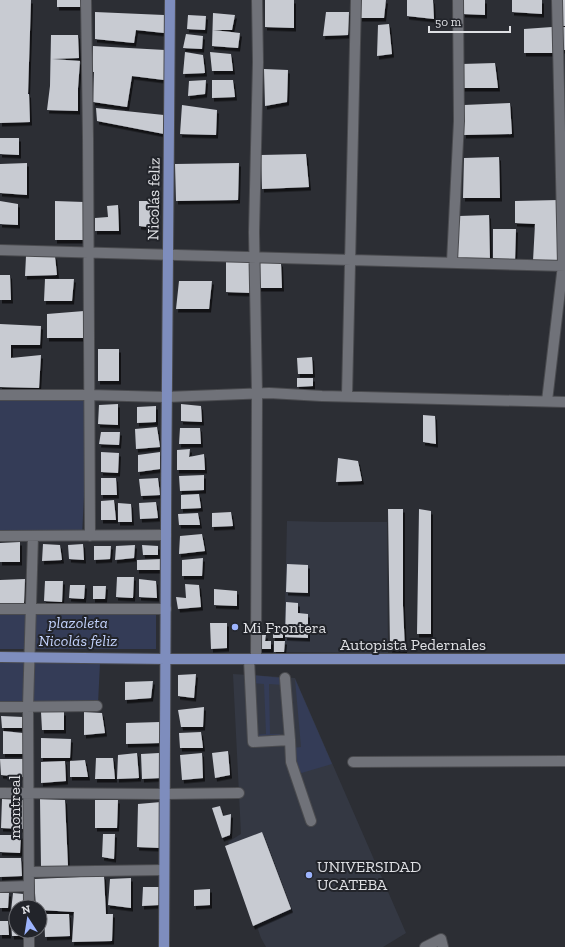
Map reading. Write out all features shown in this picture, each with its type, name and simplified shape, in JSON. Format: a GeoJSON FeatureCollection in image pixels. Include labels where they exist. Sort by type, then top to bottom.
{"type":"FeatureCollection","features":[{"type":"Feature","properties":{"kind":"main road","name":"Nicolás feliz"},"geometry":{"type":"LineString","coordinates":[[164,947],[166,397],[170,0]]}},
{"type":"Feature","properties":{"kind":"main road","name":"Autopista Pedernales"},"geometry":{"type":"LineString","coordinates":[[0,657],[166,659],[565,659]]}},
{"type":"Feature","properties":{"kind":"street"},"geometry":{"type":"LineString","coordinates":[[86,0],[90,536]]}},
{"type":"Feature","properties":{"kind":"street"},"geometry":{"type":"LineString","coordinates":[[257,0],[255,257],[257,393],[252,659],[253,742],[290,740]]}},
{"type":"Feature","properties":{"kind":"street"},"geometry":{"type":"LineString","coordinates":[[347,396],[356,0]]}},
{"type":"Feature","properties":{"kind":"street"},"geometry":{"type":"LineString","coordinates":[[452,262],[459,122],[458,0]]}},
{"type":"Feature","properties":{"kind":"street"},"geometry":{"type":"LineString","coordinates":[[546,401],[564,266],[557,0]]}},
{"type":"Feature","properties":{"kind":"street"},"geometry":{"type":"LineString","coordinates":[[0,250],[564,266]]}},
{"type":"Feature","properties":{"kind":"street"},"geometry":{"type":"LineString","coordinates":[[0,395],[166,397],[257,393],[565,402]]}},
{"type":"Feature","properties":{"kind":"street"},"geometry":{"type":"LineString","coordinates":[[0,536],[166,536]]}},
{"type":"Feature","properties":{"kind":"street","name":"montreal"},"geometry":{"type":"LineString","coordinates":[[29,899],[28,707],[33,536]]}},
{"type":"Feature","properties":{"kind":"street"},"geometry":{"type":"LineString","coordinates":[[0,609],[166,609]]}},
{"type":"Feature","properties":{"kind":"street"},"geometry":{"type":"LineString","coordinates":[[285,678],[291,762],[311,821]]}},
{"type":"Feature","properties":{"kind":"street"},"geometry":{"type":"LineString","coordinates":[[0,707],[97,706]]}},
{"type":"Feature","properties":{"kind":"street"},"geometry":{"type":"LineString","coordinates":[[353,762],[565,762]]}},
{"type":"Feature","properties":{"kind":"street"},"geometry":{"type":"LineString","coordinates":[[0,793],[239,793]]}},
{"type":"Feature","properties":{"kind":"street"},"geometry":{"type":"LineString","coordinates":[[29,872],[164,870]]}},
{"type":"Feature","properties":{"kind":"street"},"geometry":{"type":"LineString","coordinates":[[0,887],[29,886]]}},
{"type":"Feature","properties":{"kind":"street"},"geometry":{"type":"LineString","coordinates":[[426,947],[440,939],[443,947]]}},
{"type":"Feature","properties":{"kind":"shaded area"},"geometry":{"type":"Polygon","coordinates":[[[287,521],[387,522],[388,653],[284,652],[287,521]]]}},
{"type":"Feature","properties":{"kind":"shaded area"},"geometry":{"type":"Polygon","coordinates":[[[233,674],[295,678],[406,933],[383,947],[266,947],[261,938],[228,842],[241,834],[233,674]]]}},
{"type":"Feature","properties":{"kind":"green space"},"geometry":{"type":"Polygon","coordinates":[[[0,395],[89,395],[82,536],[0,536],[0,395]]]}},
{"type":"Feature","properties":{"kind":"green space","name":"plazoleta Nicolás feliz"},"geometry":{"type":"Polygon","coordinates":[[[0,614],[156,614],[156,649],[0,649],[0,614]]]}},
{"type":"Feature","properties":{"kind":"green space"},"geometry":{"type":"Polygon","coordinates":[[[0,663],[100,663],[98,704],[0,701],[0,663]]]}},
{"type":"Feature","properties":{"kind":"green space"},"geometry":{"type":"Polygon","coordinates":[[[251,675],[283,678],[284,685],[269,684],[270,734],[280,734],[281,739],[254,741],[254,735],[266,734],[264,684],[252,683],[251,675]]]}},
{"type":"Feature","properties":{"kind":"green space"},"geometry":{"type":"Polygon","coordinates":[[[295,679],[332,764],[298,774],[292,748],[301,747],[295,679]]]}},
{"type":"Feature","properties":{"kind":"building"},"geometry":{"type":"Polygon","coordinates":[[[0,0],[31,0],[28,94],[30,122],[0,123],[0,0]]]}},
{"type":"Feature","properties":{"kind":"building"},"geometry":{"type":"Polygon","coordinates":[[[57,0],[81,0],[81,7],[57,7],[57,0]]]}},
{"type":"Feature","properties":{"kind":"building"},"geometry":{"type":"Polygon","coordinates":[[[265,0],[294,0],[294,28],[265,27],[265,0]]]}},
{"type":"Feature","properties":{"kind":"building"},"geometry":{"type":"Polygon","coordinates":[[[361,0],[386,0],[384,18],[360,18],[361,0]]]}},
{"type":"Feature","properties":{"kind":"building"},"geometry":{"type":"Polygon","coordinates":[[[407,0],[433,0],[434,19],[407,16],[407,0]]]}},
{"type":"Feature","properties":{"kind":"building"},"geometry":{"type":"Polygon","coordinates":[[[462,0],[485,0],[485,15],[463,14],[462,0]]]}},
{"type":"Feature","properties":{"kind":"building"},"geometry":{"type":"Polygon","coordinates":[[[512,0],[542,0],[542,14],[512,12],[512,0]]]}},
{"type":"Feature","properties":{"kind":"building"},"geometry":{"type":"Polygon","coordinates":[[[560,0],[565,0],[565,26],[561,26],[560,0]]]}},
{"type":"Feature","properties":{"kind":"building"},"geometry":{"type":"Polygon","coordinates":[[[95,12],[164,15],[164,33],[136,30],[134,43],[95,39],[95,12]]]}},
{"type":"Feature","properties":{"kind":"building"},"geometry":{"type":"Polygon","coordinates":[[[326,12],[349,12],[348,35],[323,36],[326,12]]]}},
{"type":"Feature","properties":{"kind":"building"},"geometry":{"type":"Polygon","coordinates":[[[213,13],[235,15],[232,30],[213,30],[240,33],[238,48],[212,46],[213,13]]]}},
{"type":"Feature","properties":{"kind":"building"},"geometry":{"type":"Polygon","coordinates":[[[188,15],[206,16],[205,30],[187,29],[188,15]]]}},
{"type":"Feature","properties":{"kind":"building"},"geometry":{"type":"Polygon","coordinates":[[[389,24],[392,54],[377,56],[378,25],[389,24]]]}},
{"type":"Feature","properties":{"kind":"building"},"geometry":{"type":"Polygon","coordinates":[[[552,27],[553,53],[524,53],[524,29],[552,27]]]}},
{"type":"Feature","properties":{"kind":"building"},"geometry":{"type":"Polygon","coordinates":[[[562,27],[565,27],[565,50],[562,50],[562,27]]]}},
{"type":"Feature","properties":{"kind":"building"},"geometry":{"type":"Polygon","coordinates":[[[186,34],[203,36],[202,49],[183,48],[186,34]]]}},
{"type":"Feature","properties":{"kind":"building"},"geometry":{"type":"Polygon","coordinates":[[[51,35],[78,35],[79,58],[52,59],[80,61],[78,111],[47,110],[50,86],[51,35]]]}},
{"type":"Feature","properties":{"kind":"building"},"geometry":{"type":"Polygon","coordinates":[[[93,46],[165,50],[164,80],[132,76],[127,107],[93,102],[93,46]]]}},
{"type":"Feature","properties":{"kind":"building"},"geometry":{"type":"Polygon","coordinates":[[[185,52],[203,55],[205,73],[183,74],[185,52]]]}},
{"type":"Feature","properties":{"kind":"building"},"geometry":{"type":"Polygon","coordinates":[[[210,52],[231,54],[233,71],[212,71],[210,52]]]}},
{"type":"Feature","properties":{"kind":"building"},"geometry":{"type":"Polygon","coordinates":[[[495,63],[498,88],[462,88],[462,64],[495,63]]]}},
{"type":"Feature","properties":{"kind":"building"},"geometry":{"type":"Polygon","coordinates":[[[264,69],[288,70],[287,102],[265,106],[264,69]]]}},
{"type":"Feature","properties":{"kind":"building"},"geometry":{"type":"Polygon","coordinates":[[[206,80],[205,94],[188,96],[189,81],[206,80]]]}},
{"type":"Feature","properties":{"kind":"building"},"geometry":{"type":"Polygon","coordinates":[[[212,80],[233,80],[235,97],[212,98],[212,80]]]}},
{"type":"Feature","properties":{"kind":"building"},"geometry":{"type":"Polygon","coordinates":[[[510,103],[512,134],[464,135],[464,105],[510,103]]]}},
{"type":"Feature","properties":{"kind":"building"},"geometry":{"type":"Polygon","coordinates":[[[182,105],[217,110],[216,135],[180,134],[182,105]]]}},
{"type":"Feature","properties":{"kind":"building"},"geometry":{"type":"Polygon","coordinates":[[[96,108],[164,115],[164,134],[97,121],[96,108]]]}},
{"type":"Feature","properties":{"kind":"building"},"geometry":{"type":"Polygon","coordinates":[[[0,138],[19,138],[19,155],[0,154],[0,138]]]}},
{"type":"Feature","properties":{"kind":"building"},"geometry":{"type":"Polygon","coordinates":[[[306,154],[309,187],[262,189],[261,155],[306,154]]]}},
{"type":"Feature","properties":{"kind":"building"},"geometry":{"type":"Polygon","coordinates":[[[499,157],[500,198],[463,198],[464,158],[499,157]]]}},
{"type":"Feature","properties":{"kind":"building"},"geometry":{"type":"Polygon","coordinates":[[[27,163],[27,195],[0,193],[0,164],[27,163]]]}},
{"type":"Feature","properties":{"kind":"building"},"geometry":{"type":"Polygon","coordinates":[[[239,163],[238,200],[176,201],[175,164],[239,163]]]}},
{"type":"Feature","properties":{"kind":"building"},"geometry":{"type":"Polygon","coordinates":[[[558,200],[560,263],[533,261],[535,224],[515,223],[515,201],[558,200]]]}},
{"type":"Feature","properties":{"kind":"building"},"geometry":{"type":"Polygon","coordinates":[[[0,201],[18,204],[18,225],[0,224],[0,201]]]}},
{"type":"Feature","properties":{"kind":"building"},"geometry":{"type":"Polygon","coordinates":[[[55,201],[84,202],[83,240],[55,240],[55,201]]]}},
{"type":"Feature","properties":{"kind":"building"},"geometry":{"type":"Polygon","coordinates":[[[139,201],[159,201],[156,228],[139,226],[139,201]]]}},
{"type":"Feature","properties":{"kind":"building"},"geometry":{"type":"Polygon","coordinates":[[[118,205],[119,231],[95,231],[95,218],[108,217],[107,206],[118,205]]]}},
{"type":"Feature","properties":{"kind":"building"},"geometry":{"type":"Polygon","coordinates":[[[489,215],[490,260],[456,259],[459,216],[489,215]]]}},
{"type":"Feature","properties":{"kind":"building"},"geometry":{"type":"Polygon","coordinates":[[[493,229],[516,229],[515,261],[493,260],[493,229]]]}},
{"type":"Feature","properties":{"kind":"building"},"geometry":{"type":"Polygon","coordinates":[[[26,256],[55,256],[57,275],[25,276],[26,256]]]}},
{"type":"Feature","properties":{"kind":"building"},"geometry":{"type":"Polygon","coordinates":[[[226,261],[250,261],[251,293],[226,292],[226,261]]]}},
{"type":"Feature","properties":{"kind":"building"},"geometry":{"type":"Polygon","coordinates":[[[258,262],[281,263],[282,288],[258,288],[258,262]]]}},
{"type":"Feature","properties":{"kind":"building"},"geometry":{"type":"Polygon","coordinates":[[[0,275],[10,275],[11,300],[0,300],[0,275]]]}},
{"type":"Feature","properties":{"kind":"building"},"geometry":{"type":"Polygon","coordinates":[[[45,279],[74,279],[72,301],[44,301],[45,279]]]}},
{"type":"Feature","properties":{"kind":"building"},"geometry":{"type":"Polygon","coordinates":[[[179,281],[212,281],[209,309],[176,309],[179,281]]]}},
{"type":"Feature","properties":{"kind":"building"},"geometry":{"type":"Polygon","coordinates":[[[84,311],[83,338],[47,338],[47,314],[84,311]]]}},
{"type":"Feature","properties":{"kind":"building"},"geometry":{"type":"Polygon","coordinates":[[[0,324],[41,326],[40,345],[11,345],[11,358],[41,355],[39,388],[0,387],[0,324]]]}},
{"type":"Feature","properties":{"kind":"building"},"geometry":{"type":"Polygon","coordinates":[[[98,349],[119,349],[119,381],[98,381],[98,349]]]}},
{"type":"Feature","properties":{"kind":"building"},"geometry":{"type":"Polygon","coordinates":[[[312,357],[313,374],[298,374],[297,358],[312,357]]]}},
{"type":"Feature","properties":{"kind":"building"},"geometry":{"type":"Polygon","coordinates":[[[297,378],[313,378],[313,386],[297,387],[297,378]]]}},
{"type":"Feature","properties":{"kind":"building"},"geometry":{"type":"Polygon","coordinates":[[[118,404],[118,425],[98,424],[99,405],[118,404]]]}},
{"type":"Feature","properties":{"kind":"building"},"geometry":{"type":"Polygon","coordinates":[[[181,404],[201,406],[202,422],[181,421],[181,404]]]}},
{"type":"Feature","properties":{"kind":"building"},"geometry":{"type":"Polygon","coordinates":[[[156,406],[156,422],[137,423],[137,407],[156,406]]]}},
{"type":"Feature","properties":{"kind":"building"},"geometry":{"type":"Polygon","coordinates":[[[423,415],[435,416],[436,444],[423,442],[423,415]]]}},
{"type":"Feature","properties":{"kind":"building"},"geometry":{"type":"Polygon","coordinates":[[[157,427],[160,447],[136,449],[135,429],[157,427]]]}},
{"type":"Feature","properties":{"kind":"building"},"geometry":{"type":"Polygon","coordinates":[[[180,428],[200,428],[201,444],[179,444],[180,428]]]}},
{"type":"Feature","properties":{"kind":"building"},"geometry":{"type":"Polygon","coordinates":[[[101,432],[120,432],[119,445],[99,444],[101,432]]]}},
{"type":"Feature","properties":{"kind":"building"},"geometry":{"type":"Polygon","coordinates":[[[190,449],[189,457],[204,454],[205,470],[177,470],[177,450],[190,449]]]}},
{"type":"Feature","properties":{"kind":"building"},"geometry":{"type":"Polygon","coordinates":[[[101,452],[119,453],[118,473],[101,472],[101,452]]]}},
{"type":"Feature","properties":{"kind":"building"},"geometry":{"type":"Polygon","coordinates":[[[160,452],[160,469],[138,472],[138,455],[160,452]]]}},
{"type":"Feature","properties":{"kind":"building"},"geometry":{"type":"Polygon","coordinates":[[[338,458],[358,461],[362,481],[336,482],[338,458]]]}},
{"type":"Feature","properties":{"kind":"building"},"geometry":{"type":"Polygon","coordinates":[[[204,475],[204,490],[180,491],[179,476],[204,475]]]}},
{"type":"Feature","properties":{"kind":"building"},"geometry":{"type":"Polygon","coordinates":[[[101,478],[116,478],[117,495],[101,495],[101,478]]]}},
{"type":"Feature","properties":{"kind":"building"},"geometry":{"type":"Polygon","coordinates":[[[158,478],[160,495],[141,496],[139,479],[158,478]]]}},
{"type":"Feature","properties":{"kind":"building"},"geometry":{"type":"Polygon","coordinates":[[[199,494],[201,508],[181,509],[181,495],[199,494]]]}},
{"type":"Feature","properties":{"kind":"building"},"geometry":{"type":"Polygon","coordinates":[[[114,500],[116,520],[101,520],[101,501],[114,500]]]}},
{"type":"Feature","properties":{"kind":"building"},"geometry":{"type":"Polygon","coordinates":[[[156,502],[158,518],[140,519],[139,503],[156,502]]]}},
{"type":"Feature","properties":{"kind":"building"},"geometry":{"type":"Polygon","coordinates":[[[118,503],[131,504],[132,522],[118,522],[118,503]]]}},
{"type":"Feature","properties":{"kind":"building"},"geometry":{"type":"Polygon","coordinates":[[[388,509],[403,509],[403,606],[405,650],[390,649],[388,509]]]}},
{"type":"Feature","properties":{"kind":"building"},"geometry":{"type":"Polygon","coordinates":[[[419,509],[431,511],[431,634],[417,634],[419,509]]]}},
{"type":"Feature","properties":{"kind":"building"},"geometry":{"type":"Polygon","coordinates":[[[231,512],[233,526],[212,527],[212,513],[231,512]]]}},
{"type":"Feature","properties":{"kind":"building"},"geometry":{"type":"Polygon","coordinates":[[[198,513],[200,525],[179,525],[178,514],[198,513]]]}},
{"type":"Feature","properties":{"kind":"building"},"geometry":{"type":"Polygon","coordinates":[[[202,534],[205,551],[179,554],[180,536],[202,534]]]}},
{"type":"Feature","properties":{"kind":"building"},"geometry":{"type":"Polygon","coordinates":[[[20,542],[20,562],[0,562],[0,543],[20,542]]]}},
{"type":"Feature","properties":{"kind":"building"},"geometry":{"type":"Polygon","coordinates":[[[43,544],[60,545],[62,560],[42,561],[43,544]]]}},
{"type":"Feature","properties":{"kind":"building"},"geometry":{"type":"Polygon","coordinates":[[[83,544],[84,560],[69,559],[68,545],[83,544]]]}},
{"type":"Feature","properties":{"kind":"building"},"geometry":{"type":"Polygon","coordinates":[[[135,545],[134,558],[115,560],[116,546],[135,545]]]}},
{"type":"Feature","properties":{"kind":"building"},"geometry":{"type":"Polygon","coordinates":[[[142,545],[158,546],[158,555],[143,555],[142,545]]]}},
{"type":"Feature","properties":{"kind":"building"},"geometry":{"type":"Polygon","coordinates":[[[94,546],[111,546],[110,559],[94,560],[94,546]]]}},
{"type":"Feature","properties":{"kind":"building"},"geometry":{"type":"Polygon","coordinates":[[[203,558],[202,576],[182,576],[182,560],[203,558]]]}},
{"type":"Feature","properties":{"kind":"building"},"geometry":{"type":"Polygon","coordinates":[[[162,559],[161,570],[137,570],[137,560],[162,559]]]}},
{"type":"Feature","properties":{"kind":"building"},"geometry":{"type":"Polygon","coordinates":[[[287,564],[308,565],[308,593],[286,592],[287,564]]]}},
{"type":"Feature","properties":{"kind":"building"},"geometry":{"type":"Polygon","coordinates":[[[117,577],[134,577],[133,598],[116,597],[117,577]]]}},
{"type":"Feature","properties":{"kind":"building"},"geometry":{"type":"Polygon","coordinates":[[[25,579],[24,603],[0,604],[0,580],[25,579]]]}},
{"type":"Feature","properties":{"kind":"building"},"geometry":{"type":"Polygon","coordinates":[[[139,579],[156,581],[157,598],[139,597],[139,579]]]}},
{"type":"Feature","properties":{"kind":"building"},"geometry":{"type":"Polygon","coordinates":[[[45,581],[63,581],[62,602],[44,601],[45,581]]]}},
{"type":"Feature","properties":{"kind":"building"},"geometry":{"type":"Polygon","coordinates":[[[185,584],[199,585],[201,607],[178,609],[176,597],[186,598],[185,584]]]}},
{"type":"Feature","properties":{"kind":"building"},"geometry":{"type":"Polygon","coordinates":[[[70,585],[85,585],[84,599],[69,598],[70,585]]]}},
{"type":"Feature","properties":{"kind":"building"},"geometry":{"type":"Polygon","coordinates":[[[93,586],[106,586],[105,599],[93,599],[93,586]]]}},
{"type":"Feature","properties":{"kind":"building"},"geometry":{"type":"Polygon","coordinates":[[[214,589],[237,591],[237,606],[214,605],[214,589]]]}},
{"type":"Feature","properties":{"kind":"building"},"geometry":{"type":"Polygon","coordinates":[[[286,602],[298,603],[298,613],[308,614],[308,638],[285,637],[286,602]]]}},
{"type":"Feature","properties":{"kind":"building"},"geometry":{"type":"Polygon","coordinates":[[[210,623],[227,623],[227,648],[211,649],[210,623]]]}},
{"type":"Feature","properties":{"kind":"building"},"geometry":{"type":"Polygon","coordinates":[[[283,628],[283,638],[273,638],[273,629],[283,628]]]}},
{"type":"Feature","properties":{"kind":"building"},"geometry":{"type":"Polygon","coordinates":[[[259,635],[266,635],[265,641],[271,641],[271,649],[259,649],[259,635]]]}},
{"type":"Feature","properties":{"kind":"building"},"geometry":{"type":"Polygon","coordinates":[[[274,641],[285,641],[284,652],[274,652],[274,641]]]}},
{"type":"Feature","properties":{"kind":"building"},"geometry":{"type":"Polygon","coordinates":[[[196,674],[194,698],[178,696],[178,675],[196,674]]]}},
{"type":"Feature","properties":{"kind":"building"},"geometry":{"type":"Polygon","coordinates":[[[153,681],[151,698],[125,700],[125,682],[153,681]]]}},
{"type":"Feature","properties":{"kind":"building"},"geometry":{"type":"Polygon","coordinates":[[[204,707],[203,727],[181,727],[178,710],[204,707]]]}},
{"type":"Feature","properties":{"kind":"building"},"geometry":{"type":"Polygon","coordinates":[[[41,712],[64,712],[64,730],[42,730],[41,712]]]}},
{"type":"Feature","properties":{"kind":"building"},"geometry":{"type":"Polygon","coordinates":[[[84,712],[102,713],[105,733],[84,735],[84,712]]]}},
{"type":"Feature","properties":{"kind":"building"},"geometry":{"type":"Polygon","coordinates":[[[1,716],[23,717],[22,728],[2,728],[1,716]]]}},
{"type":"Feature","properties":{"kind":"building"},"geometry":{"type":"Polygon","coordinates":[[[160,722],[160,743],[126,744],[126,723],[160,722]]]}},
{"type":"Feature","properties":{"kind":"building"},"geometry":{"type":"Polygon","coordinates":[[[3,731],[23,733],[23,754],[3,754],[3,731]]]}},
{"type":"Feature","properties":{"kind":"building"},"geometry":{"type":"Polygon","coordinates":[[[201,732],[203,748],[180,748],[179,733],[201,732]]]}},
{"type":"Feature","properties":{"kind":"building"},"geometry":{"type":"Polygon","coordinates":[[[41,738],[71,739],[70,758],[41,758],[41,738]]]}},
{"type":"Feature","properties":{"kind":"building"},"geometry":{"type":"Polygon","coordinates":[[[228,751],[230,775],[215,778],[212,753],[228,751]]]}},
{"type":"Feature","properties":{"kind":"building"},"geometry":{"type":"Polygon","coordinates":[[[137,753],[139,778],[117,779],[118,755],[137,753]]]}},
{"type":"Feature","properties":{"kind":"building"},"geometry":{"type":"Polygon","coordinates":[[[159,753],[160,778],[142,779],[141,754],[159,753]]]}},
{"type":"Feature","properties":{"kind":"building"},"geometry":{"type":"Polygon","coordinates":[[[202,753],[203,778],[182,780],[180,755],[202,753]]]}},
{"type":"Feature","properties":{"kind":"building"},"geometry":{"type":"Polygon","coordinates":[[[96,758],[113,758],[115,779],[95,779],[96,758]]]}},
{"type":"Feature","properties":{"kind":"building"},"geometry":{"type":"Polygon","coordinates":[[[0,759],[23,759],[24,777],[1,775],[0,759]]]}},
{"type":"Feature","properties":{"kind":"building"},"geometry":{"type":"Polygon","coordinates":[[[85,760],[88,777],[70,777],[70,761],[85,760]]]}},
{"type":"Feature","properties":{"kind":"building"},"geometry":{"type":"Polygon","coordinates":[[[65,761],[66,781],[41,783],[41,762],[65,761]]]}},
{"type":"Feature","properties":{"kind":"building"},"geometry":{"type":"Polygon","coordinates":[[[2,799],[25,800],[24,829],[1,828],[2,799]]]}},
{"type":"Feature","properties":{"kind":"building"},"geometry":{"type":"Polygon","coordinates":[[[40,799],[65,800],[68,866],[41,867],[40,799]]]}},
{"type":"Feature","properties":{"kind":"building"},"geometry":{"type":"Polygon","coordinates":[[[95,800],[118,800],[117,828],[95,828],[95,800]]]}},
{"type":"Feature","properties":{"kind":"building"},"geometry":{"type":"Polygon","coordinates":[[[161,802],[160,848],[137,847],[138,804],[161,802]]]}},
{"type":"Feature","properties":{"kind":"building"},"geometry":{"type":"Polygon","coordinates":[[[220,806],[223,816],[231,814],[230,835],[222,838],[212,808],[220,806]]]}},
{"type":"Feature","properties":{"kind":"building"},"geometry":{"type":"Polygon","coordinates":[[[262,832],[291,909],[253,926],[225,846],[262,832]]]}},
{"type":"Feature","properties":{"kind":"building"},"geometry":{"type":"Polygon","coordinates":[[[103,834],[115,834],[114,859],[102,857],[103,834]]]}},
{"type":"Feature","properties":{"kind":"building"},"geometry":{"type":"Polygon","coordinates":[[[0,835],[21,835],[20,853],[0,852],[0,835]]]}},
{"type":"Feature","properties":{"kind":"building"},"geometry":{"type":"Polygon","coordinates":[[[0,858],[21,858],[22,876],[0,877],[0,858]]]}},
{"type":"Feature","properties":{"kind":"building"},"geometry":{"type":"Polygon","coordinates":[[[104,876],[106,914],[113,914],[112,941],[72,942],[74,912],[48,910],[48,899],[35,899],[34,879],[104,876]]]}},
{"type":"Feature","properties":{"kind":"building"},"geometry":{"type":"Polygon","coordinates":[[[131,878],[131,908],[108,905],[110,879],[131,878]]]}},
{"type":"Feature","properties":{"kind":"building"},"geometry":{"type":"Polygon","coordinates":[[[143,887],[160,887],[159,905],[142,906],[143,887]]]}},
{"type":"Feature","properties":{"kind":"building"},"geometry":{"type":"Polygon","coordinates":[[[210,889],[210,905],[194,906],[194,890],[210,889]]]}},
{"type":"Feature","properties":{"kind":"building"},"geometry":{"type":"Polygon","coordinates":[[[0,893],[9,893],[8,908],[0,908],[0,893]]]}},
{"type":"Feature","properties":{"kind":"building"},"geometry":{"type":"Polygon","coordinates":[[[13,893],[24,894],[24,899],[12,899],[13,893]]]}},
{"type":"Feature","properties":{"kind":"building"},"geometry":{"type":"Polygon","coordinates":[[[48,914],[69,914],[70,936],[48,937],[48,914]]]}},
{"type":"Feature","properties":{"kind":"building"},"geometry":{"type":"Polygon","coordinates":[[[0,921],[8,921],[8,935],[0,935],[0,921]]]}},
{"type":"Feature","properties":{"kind":"place","name":"Mi Frontera"},"geometry":{"type":"Point","coordinates":[235,627]}},
{"type":"Feature","properties":{"kind":"place","name":"UNIVERSIDAD UCATEBA"},"geometry":{"type":"Point","coordinates":[309,875]}}]}
